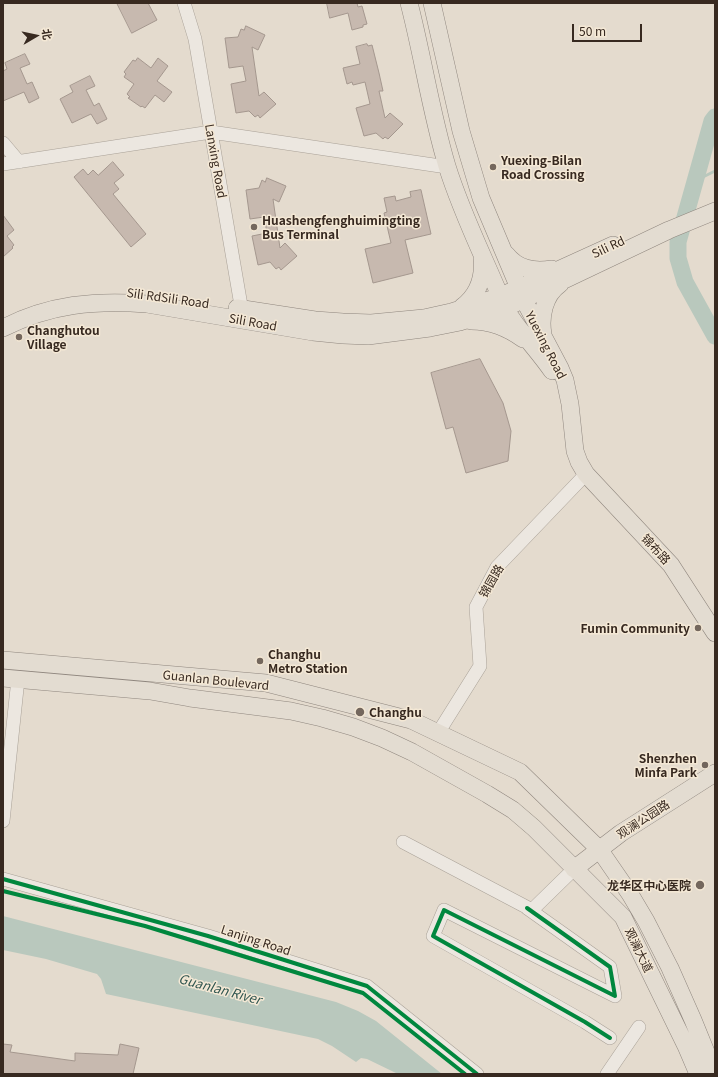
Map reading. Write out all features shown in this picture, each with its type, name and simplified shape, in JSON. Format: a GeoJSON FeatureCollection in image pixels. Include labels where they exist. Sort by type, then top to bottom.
{"type":"FeatureCollection","features":[{"type":"Feature","properties":{"kind":"main road","name":"Yuexing Road"},"geometry":{"type":"LineString","coordinates":[[408,3],[438,135],[447,167],[503,302],[514,323],[539,344],[560,368],[565,380],[570,404],[575,451],[586,474]]}},
{"type":"Feature","properties":{"kind":"main road","name":"Yuexing Road"},"geometry":{"type":"LineString","coordinates":[[432,3],[461,131],[481,198],[521,294],[539,344]]}},
{"type":"Feature","properties":{"kind":"main road","name":"Sili Rd"},"geometry":{"type":"LineString","coordinates":[[503,302],[671,223],[707,208]]}},
{"type":"Feature","properties":{"kind":"main road"},"geometry":{"type":"LineString","coordinates":[[482,252],[482,276],[479,286],[460,315],[509,330],[539,344],[543,312],[550,295],[565,274]]}},
{"type":"Feature","properties":{"kind":"main road"},"geometry":{"type":"LineString","coordinates":[[504,252],[519,266],[533,271],[565,274]]}},
{"type":"Feature","properties":{"kind":"main road","name":"Sili RdSili Road"},"geometry":{"type":"LineString","coordinates":[[3,316],[56,298],[107,292],[158,296],[243,315]]}},
{"type":"Feature","properties":{"kind":"main road","name":"Sili Road"},"geometry":{"type":"LineString","coordinates":[[3,328],[57,307],[99,302],[147,304],[243,315],[313,332],[368,336],[410,331],[503,302]]}},
{"type":"Feature","properties":{"kind":"main road","name":"锦布路"},"geometry":{"type":"LineString","coordinates":[[586,474],[672,566],[715,633]]}},
{"type":"Feature","properties":{"kind":"main road","name":"Guanlan Boulevard"},"geometry":{"type":"LineString","coordinates":[[3,660],[266,683],[411,720],[520,772],[599,849]]}},
{"type":"Feature","properties":{"kind":"main road","name":"Guanlan Boulevard"},"geometry":{"type":"LineString","coordinates":[[11,679],[150,691],[190,698],[252,705],[291,711],[352,727],[382,738],[412,752],[513,810],[534,828],[574,869]]}},
{"type":"Feature","properties":{"kind":"main road","name":"观澜公园路"},"geometry":{"type":"LineString","coordinates":[[574,869],[599,849],[715,773]]}},
{"type":"Feature","properties":{"kind":"main road","name":"观澜大道"},"geometry":{"type":"LineString","coordinates":[[599,849],[630,894],[646,921],[670,968],[715,1074]]}},
{"type":"Feature","properties":{"kind":"main road","name":"观澜大道"},"geometry":{"type":"LineString","coordinates":[[574,869],[623,917],[686,1046],[698,1074]]}},
{"type":"Feature","properties":{"kind":"street","name":"Lanxing Road"},"geometry":{"type":"LineString","coordinates":[[184,3],[195,39],[243,315]]}},
{"type":"Feature","properties":{"kind":"street"},"geometry":{"type":"LineString","coordinates":[[3,164],[211,132],[447,167]]}},
{"type":"Feature","properties":{"kind":"street"},"geometry":{"type":"LineString","coordinates":[[3,142],[19,162]]}},
{"type":"Feature","properties":{"kind":"street","name":"锦园路"},"geometry":{"type":"LineString","coordinates":[[438,733],[480,666],[476,607],[497,568],[586,474]]}},
{"type":"Feature","properties":{"kind":"street"},"geometry":{"type":"LineString","coordinates":[[3,821],[11,679]]}},
{"type":"Feature","properties":{"kind":"street"},"geometry":{"type":"LineString","coordinates":[[403,842],[527,908],[610,967],[614,996],[444,910],[433,936],[585,1022],[610,1038]]}},
{"type":"Feature","properties":{"kind":"street"},"geometry":{"type":"LineString","coordinates":[[527,908],[532,910],[574,869]]}},
{"type":"Feature","properties":{"kind":"street","name":"Lanjing Road"},"geometry":{"type":"LineString","coordinates":[[3,879],[208,936],[367,986],[477,1074]]}},
{"type":"Feature","properties":{"kind":"street"},"geometry":{"type":"LineString","coordinates":[[607,1074],[639,1027]]}},
{"type":"Feature","properties":{"kind":"water","name":"Guanlan River"},"geometry":{"type":"Polygon","coordinates":[[[3,916],[336,1002],[358,1011],[376,1021],[442,1074],[398,1074],[367,1059],[361,1058],[356,1062],[332,1046],[318,1039],[106,994],[101,979],[97,974],[46,959],[3,950],[3,916]]]}},
{"type":"Feature","properties":{"kind":"building"},"geometry":{"type":"Polygon","coordinates":[[[117,3],[148,3],[157,20],[132,33],[117,3]]]}},
{"type":"Feature","properties":{"kind":"building"},"geometry":{"type":"Polygon","coordinates":[[[327,3],[357,3],[358,7],[362,6],[367,24],[363,25],[363,27],[352,30],[348,13],[330,18],[327,3]]]}},
{"type":"Feature","properties":{"kind":"building"},"geometry":{"type":"Polygon","coordinates":[[[246,26],[265,35],[258,50],[252,47],[259,96],[264,92],[276,104],[260,118],[258,115],[255,117],[249,111],[236,113],[231,84],[246,81],[243,66],[229,68],[225,38],[238,37],[241,29],[244,30],[246,26]]]}},
{"type":"Feature","properties":{"kind":"building"},"geometry":{"type":"Polygon","coordinates":[[[367,44],[368,46],[372,45],[379,73],[383,91],[379,91],[385,118],[390,113],[403,124],[388,139],[385,137],[383,139],[376,133],[364,136],[356,108],[370,104],[365,82],[353,85],[352,82],[347,84],[343,68],[360,64],[356,47],[367,44]]]}},
{"type":"Feature","properties":{"kind":"building"},"geometry":{"type":"Polygon","coordinates":[[[25,54],[30,64],[20,68],[27,84],[32,82],[39,98],[29,103],[24,92],[3,101],[3,71],[7,69],[5,63],[25,54]]]}},
{"type":"Feature","properties":{"kind":"building"},"geometry":{"type":"Polygon","coordinates":[[[138,58],[151,68],[158,58],[168,66],[157,81],[172,92],[164,102],[155,95],[145,108],[128,98],[130,97],[127,94],[134,84],[124,77],[126,74],[124,72],[133,60],[135,61],[138,58]]]}},
{"type":"Feature","properties":{"kind":"building"},"geometry":{"type":"Polygon","coordinates":[[[90,76],[95,86],[86,90],[94,106],[99,103],[107,119],[97,124],[91,114],[72,123],[60,99],[73,92],[70,86],[90,76]]]}},
{"type":"Feature","properties":{"kind":"building"},"geometry":{"type":"Polygon","coordinates":[[[113,162],[124,175],[114,183],[119,189],[113,194],[146,234],[131,247],[74,177],[83,169],[88,175],[93,170],[98,175],[113,162]]]}},
{"type":"Feature","properties":{"kind":"building"},"geometry":{"type":"Polygon","coordinates":[[[267,178],[286,186],[279,202],[273,199],[280,248],[285,243],[297,256],[281,270],[279,267],[276,269],[270,262],[258,265],[252,236],[267,233],[264,217],[250,219],[246,190],[259,188],[262,180],[265,182],[267,178]]]}},
{"type":"Feature","properties":{"kind":"building"},"geometry":{"type":"Polygon","coordinates":[[[421,190],[431,234],[405,240],[413,273],[373,283],[365,249],[391,243],[384,213],[387,212],[384,198],[395,196],[396,201],[411,197],[410,192],[421,190]]]}},
{"type":"Feature","properties":{"kind":"building"},"geometry":{"type":"Polygon","coordinates":[[[3,215],[14,230],[7,236],[14,245],[12,247],[13,248],[3,257],[3,215]]]}},
{"type":"Feature","properties":{"kind":"building"},"geometry":{"type":"Polygon","coordinates":[[[480,359],[503,403],[511,431],[508,461],[466,473],[453,427],[446,429],[431,373],[480,359]]]}},
{"type":"Feature","properties":{"kind":"building"},"geometry":{"type":"Polygon","coordinates":[[[3,1044],[12,1045],[10,1052],[75,1061],[75,1053],[118,1055],[120,1044],[139,1048],[133,1074],[3,1074],[3,1044]]]}},
{"type":"Feature","properties":{"kind":"waterway"},"geometry":{"type":"LineString","coordinates":[[715,117],[712,121],[678,242],[678,258],[685,282],[715,336]]}},
{"type":"Feature","properties":{"kind":"waterway"},"geometry":{"type":"LineString","coordinates":[[695,181],[715,171]]}},
{"type":"Feature","properties":{"kind":"cycle path"},"geometry":{"type":"LineString","coordinates":[[3,879],[208,936],[367,986],[477,1074]]}},
{"type":"Feature","properties":{"kind":"cycle path"},"geometry":{"type":"LineString","coordinates":[[3,891],[145,926],[363,993],[465,1074]]}},
{"type":"Feature","properties":{"kind":"cycle path"},"geometry":{"type":"LineString","coordinates":[[527,908],[610,967],[615,996],[444,910],[433,936],[585,1022],[610,1038]]}},
{"type":"Feature","properties":{"kind":"place","name":"Yuexing-Bilan Road Crossing"},"geometry":{"type":"Point","coordinates":[493,167]}},
{"type":"Feature","properties":{"kind":"place","name":"Huashengfenghuimingting Bus Terminal"},"geometry":{"type":"Point","coordinates":[254,227]}},
{"type":"Feature","properties":{"kind":"place","name":"Changhutou Village"},"geometry":{"type":"Point","coordinates":[19,337]}},
{"type":"Feature","properties":{"kind":"place","name":"Fumin Community"},"geometry":{"type":"Point","coordinates":[698,628]}},
{"type":"Feature","properties":{"kind":"place","name":"Changhu Metro Station"},"geometry":{"type":"Point","coordinates":[260,661]}},
{"type":"Feature","properties":{"kind":"place","name":"Changhu"},"geometry":{"type":"Point","coordinates":[360,712]}},
{"type":"Feature","properties":{"kind":"place","name":"Shenzhen Minfa Park"},"geometry":{"type":"Point","coordinates":[705,765]}},
{"type":"Feature","properties":{"kind":"place","name":"龙华区中心医院"},"geometry":{"type":"Point","coordinates":[700,885]}}]}
